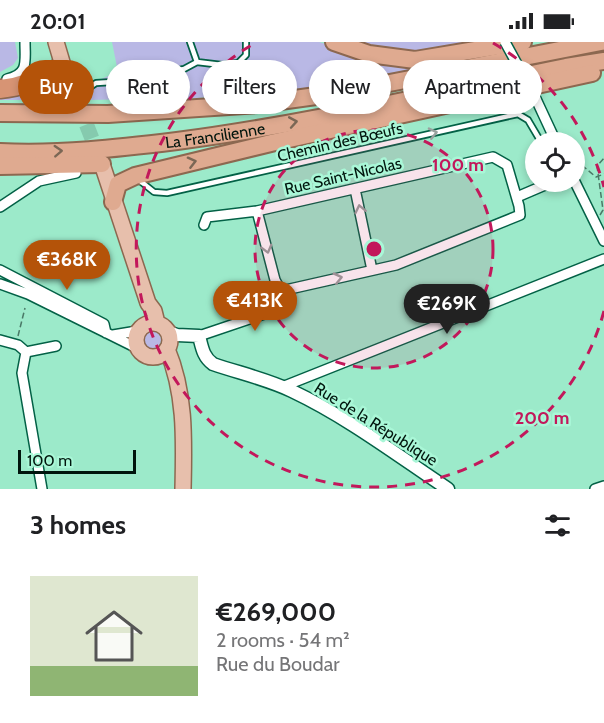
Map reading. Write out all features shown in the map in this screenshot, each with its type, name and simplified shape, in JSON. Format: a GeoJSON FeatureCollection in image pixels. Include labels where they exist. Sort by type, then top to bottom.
{"type":"FeatureCollection","features":[{"type":"Feature","properties":{"kind":"highway"},"geometry":{"type":"LineString","coordinates":[[334,42],[369,54],[415,60],[523,42]]}},
{"type":"Feature","properties":{"kind":"highway","name":"La Francilienne"},"geometry":{"type":"LineString","coordinates":[[0,113],[108,114],[258,104],[338,93],[601,42]]}},
{"type":"Feature","properties":{"kind":"highway","name":"La Francilienne"},"geometry":{"type":"LineString","coordinates":[[0,153],[117,148],[222,135],[604,61]]}},
{"type":"Feature","properties":{"kind":"highway"},"geometry":{"type":"LineString","coordinates":[[113,202],[118,184],[135,176],[271,143],[604,70]]}},
{"type":"Feature","properties":{"kind":"highway"},"geometry":{"type":"LineString","coordinates":[[0,89],[18,87]]}},
{"type":"Feature","properties":{"kind":"highway"},"geometry":{"type":"LineString","coordinates":[[0,166],[102,164]]}},
{"type":"Feature","properties":{"kind":"main road"},"geometry":{"type":"LineString","coordinates":[[56,43],[58,60]]}},
{"type":"Feature","properties":{"kind":"main road"},"geometry":{"type":"LineString","coordinates":[[102,164],[148,303],[154,310],[157,337],[175,370],[180,390],[184,417],[183,489]]}},
{"type":"Feature","properties":{"kind":"main road"},"geometry":{"type":"LineString","coordinates":[[157,337],[145,356],[137,348],[135,342],[157,337]]}},
{"type":"Feature","properties":{"kind":"street"},"geometry":{"type":"LineString","coordinates":[[0,81],[18,77],[23,72],[26,63],[24,42]]}},
{"type":"Feature","properties":{"kind":"street"},"geometry":{"type":"LineString","coordinates":[[505,42],[551,132]]}},
{"type":"Feature","properties":{"kind":"street","name":"Rue Saint-Nicolas"},"geometry":{"type":"LineString","coordinates":[[204,225],[207,217],[257,211],[493,157],[507,165],[516,196]]}},
{"type":"Feature","properties":{"kind":"street"},"geometry":{"type":"LineString","coordinates":[[0,207],[39,182],[76,173]]}},
{"type":"Feature","properties":{"kind":"street"},"geometry":{"type":"LineString","coordinates":[[355,189],[372,270]]}},
{"type":"Feature","properties":{"kind":"street"},"geometry":{"type":"LineString","coordinates":[[281,291],[396,265],[520,215],[516,196],[526,192]]}},
{"type":"Feature","properties":{"kind":"street"},"geometry":{"type":"LineString","coordinates":[[580,192],[604,241]]}},
{"type":"Feature","properties":{"kind":"street"},"geometry":{"type":"LineString","coordinates":[[257,211],[275,280],[281,291]]}},
{"type":"Feature","properties":{"kind":"street"},"geometry":{"type":"LineString","coordinates":[[282,387],[604,259]]}},
{"type":"Feature","properties":{"kind":"street"},"geometry":{"type":"LineString","coordinates":[[0,270],[104,324],[109,334]]}},
{"type":"Feature","properties":{"kind":"street"},"geometry":{"type":"LineString","coordinates":[[0,284],[28,294],[137,348]]}},
{"type":"Feature","properties":{"kind":"street"},"geometry":{"type":"LineString","coordinates":[[109,334],[184,341],[200,339],[267,313],[275,304],[281,291]]}},
{"type":"Feature","properties":{"kind":"street","name":"Rue de la République"},"geometry":{"type":"LineString","coordinates":[[200,339],[206,358],[213,364],[282,387],[340,418],[448,489]]}},
{"type":"Feature","properties":{"kind":"street"},"geometry":{"type":"LineString","coordinates":[[0,340],[16,344],[26,352],[56,346]]}},
{"type":"Feature","properties":{"kind":"street"},"geometry":{"type":"LineString","coordinates":[[26,352],[22,373],[42,489]]}},
{"type":"Feature","properties":{"kind":"street"},"geometry":{"type":"LineString","coordinates":[[595,489],[604,486]]}},
{"type":"Feature","properties":{"kind":"lane"},"geometry":{"type":"LineString","coordinates":[[190,42],[197,62]]}},
{"type":"Feature","properties":{"kind":"lane"},"geometry":{"type":"LineString","coordinates":[[94,84],[129,81],[184,69],[197,62],[222,65],[238,63],[246,55],[246,42]]}},
{"type":"Feature","properties":{"kind":"lane","name":"Chemin des Bœufs"},"geometry":{"type":"LineString","coordinates":[[135,176],[144,186],[154,192],[167,193],[518,114],[528,120],[535,132]]}},
{"type":"Feature","properties":{"kind":"path"},"geometry":{"type":"LineString","coordinates":[[597,224],[603,210],[597,166],[604,159]]}},
{"type":"Feature","properties":{"kind":"path"},"geometry":{"type":"LineString","coordinates":[[585,168],[598,177]]}},
{"type":"Feature","properties":{"kind":"path"},"geometry":{"type":"LineString","coordinates":[[598,177],[604,174]]}},
{"type":"Feature","properties":{"kind":"path"},"geometry":{"type":"LineString","coordinates":[[16,344],[25,308]]}},
{"type":"Feature","properties":{"kind":"shaded area"},"geometry":{"type":"Polygon","coordinates":[[[0,42],[15,42],[18,58],[13,65],[0,72],[0,42]]]}},
{"type":"Feature","properties":{"kind":"shaded area"},"geometry":{"type":"Polygon","coordinates":[[[112,42],[319,42],[358,54],[419,60],[403,60],[403,71],[391,73],[391,60],[309,60],[309,88],[297,89],[297,60],[202,60],[202,98],[190,98],[190,60],[116,60],[112,42]]]}},
{"type":"Feature","properties":{"kind":"shaded area"},"geometry":{"type":"Polygon","coordinates":[[[350,42],[500,42],[446,52],[392,52],[350,42]]]}},
{"type":"Feature","properties":{"kind":"shaded area"},"geometry":{"type":"Polygon","coordinates":[[[106,77],[106,100],[94,100],[94,82],[106,77]]]}},
{"type":"Feature","properties":{"kind":"shaded area"},"geometry":{"type":"Polygon","coordinates":[[[18,85],[18,100],[0,100],[0,92],[18,85]]]}},
{"type":"Feature","properties":{"kind":"shaded area"},"geometry":{"type":"Polygon","coordinates":[[[148,331],[156,331],[161,336],[159,347],[148,349],[143,344],[143,336],[148,331]]]}},
{"type":"Feature","properties":{"kind":"tunnel"},"geometry":{"type":"LineString","coordinates":[[82,114],[100,159]]}}]}
